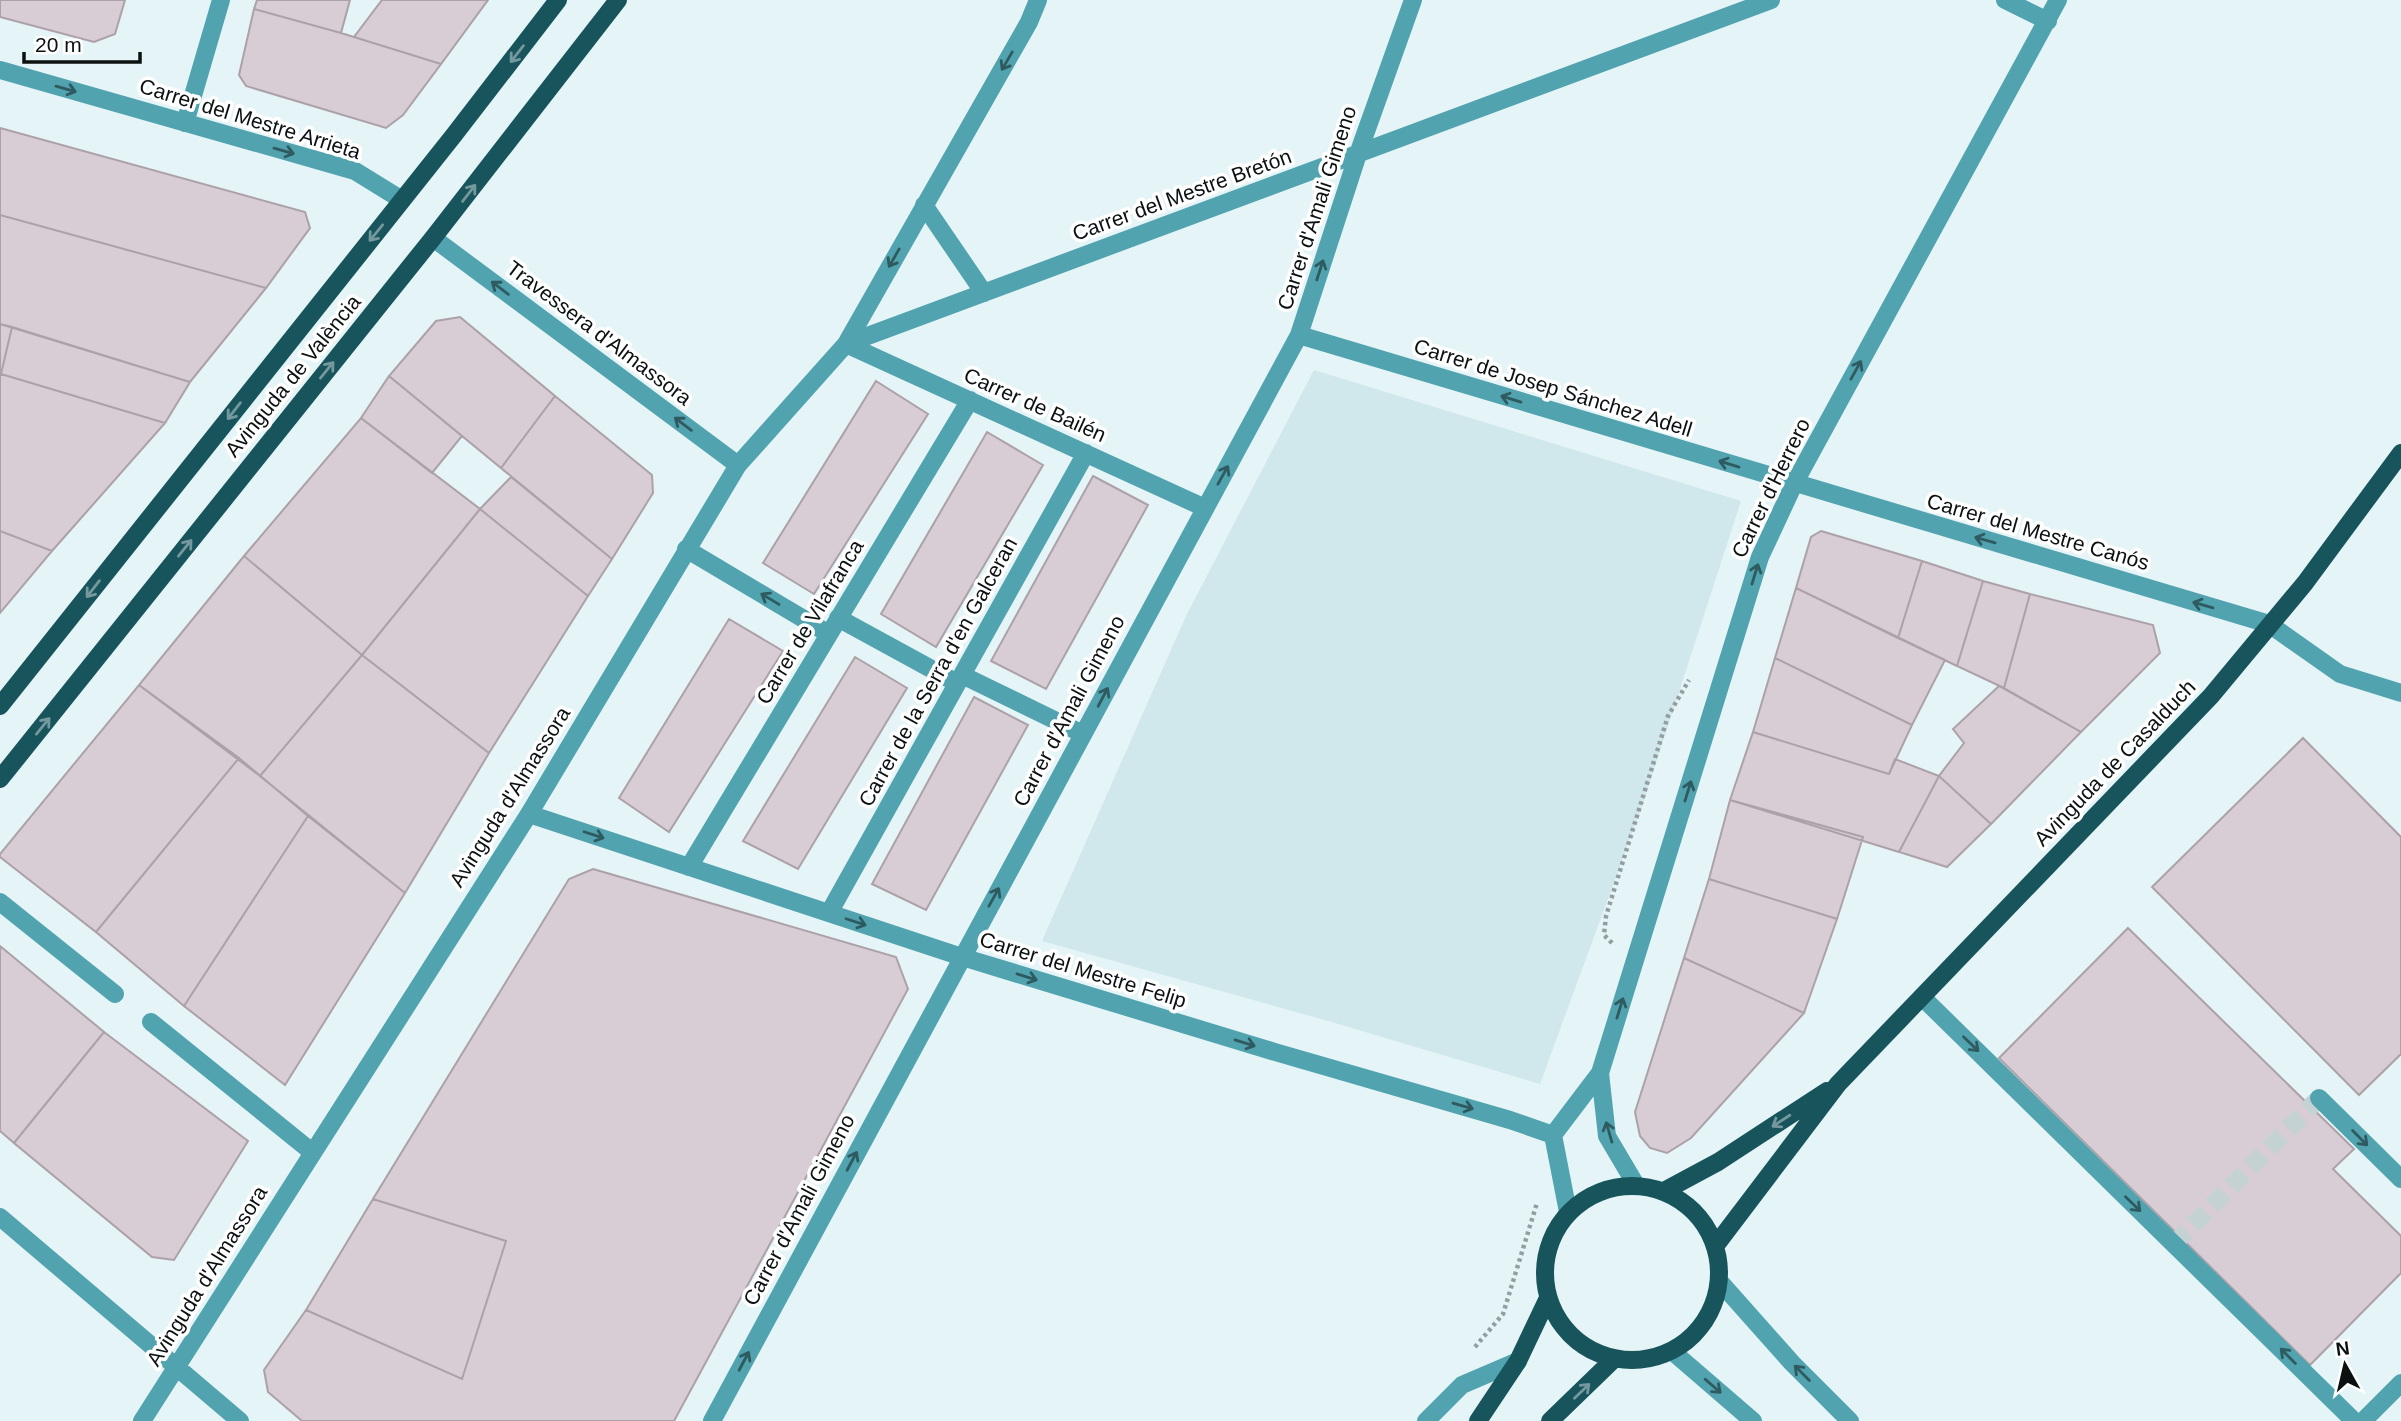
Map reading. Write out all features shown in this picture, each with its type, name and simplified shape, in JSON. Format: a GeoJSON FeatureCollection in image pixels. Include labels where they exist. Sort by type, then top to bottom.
{"type":"FeatureCollection","features":[{"type":"Feature","properties":{"kind":"main road","name":"Avinguda de València"},"geometry":{"type":"LineString","coordinates":[[0,706],[558,0]]}},
{"type":"Feature","properties":{"kind":"main road","name":"Avinguda de València"},"geometry":{"type":"LineString","coordinates":[[0,779],[433,238],[618,0]]}},
{"type":"Feature","properties":{"kind":"main road","name":"Avinguda de Casalduch"},"geometry":{"type":"LineString","coordinates":[[1716,1245],[1838,1084],[2211,696],[2305,583],[2401,453]]}},
{"type":"Feature","properties":{"kind":"main road","name":"Avinguda de Casalduch"},"geometry":{"type":"LineString","coordinates":[[1664,1192],[1718,1162],[1838,1084]]}},
{"type":"Feature","properties":{"kind":"main road"},"geometry":{"type":"LineString","coordinates":[[1478,1421],[1518,1361],[1547,1300],[1545,1254],[1567,1212],[1598,1191],[1636,1185],[1664,1192],[1696,1212],[1716,1245],[1720,1282],[1705,1323],[1673,1352],[1644,1362],[1613,1360],[1572,1339],[1547,1300]]}},
{"type":"Feature","properties":{"kind":"main road"},"geometry":{"type":"LineString","coordinates":[[1550,1421],[1613,1360]]}},
{"type":"Feature","properties":{"kind":"street"},"geometry":{"type":"LineString","coordinates":[[185,123],[221,0]]}},
{"type":"Feature","properties":{"kind":"street","name":"Avinguda d'Almassora"},"geometry":{"type":"LineString","coordinates":[[142,1421],[529,814],[738,465],[846,344],[1029,22],[1038,0]]}},
{"type":"Feature","properties":{"kind":"street","name":"Carrer d'Amali Gimeno"},"geometry":{"type":"LineString","coordinates":[[712,1421],[1299,335],[1358,153],[1413,0]]}},
{"type":"Feature","properties":{"kind":"street","name":"Carrer del Mestre Bretón"},"geometry":{"type":"LineString","coordinates":[[846,344],[1771,0]]}},
{"type":"Feature","properties":{"kind":"street"},"geometry":{"type":"LineString","coordinates":[[2005,0],[2048,21]]}},
{"type":"Feature","properties":{"kind":"street","name":"Carrer d'Herrero"},"geometry":{"type":"LineString","coordinates":[[1553,1135],[1600,1073],[1760,556],[1794,484],[2058,0]]}},
{"type":"Feature","properties":{"kind":"street","name":"Carrer del Mestre Arrieta"},"geometry":{"type":"LineString","coordinates":[[0,70],[355,171],[402,200]]}},
{"type":"Feature","properties":{"kind":"street"},"geometry":{"type":"LineString","coordinates":[[925,205],[984,293]]}},
{"type":"Feature","properties":{"kind":"street","name":"Travessera d'Almassora"},"geometry":{"type":"LineString","coordinates":[[433,238],[738,465]]}},
{"type":"Feature","properties":{"kind":"street","name":"Carrer de Josep Sánchez Adell"},"geometry":{"type":"LineString","coordinates":[[1299,335],[1794,484]]}},
{"type":"Feature","properties":{"kind":"street","name":"Carrer de Bailén"},"geometry":{"type":"LineString","coordinates":[[846,344],[1205,508]]}},
{"type":"Feature","properties":{"kind":"street","name":"Carrer de Vilafranca"},"geometry":{"type":"LineString","coordinates":[[689,867],[970,400]]}},
{"type":"Feature","properties":{"kind":"street","name":"Carrer de la Serra d'en Galceran"},"geometry":{"type":"LineString","coordinates":[[830,913],[1086,453]]}},
{"type":"Feature","properties":{"kind":"street","name":"Carrer del Mestre Canós"},"geometry":{"type":"LineString","coordinates":[[1794,484],[2269,624],[2340,674],[2401,693]]}},
{"type":"Feature","properties":{"kind":"street"},"geometry":{"type":"LineString","coordinates":[[686,549],[834,626],[1083,734]]}},
{"type":"Feature","properties":{"kind":"street","name":"Carrer del Mestre Felip"},"geometry":{"type":"LineString","coordinates":[[529,814],[962,957],[1553,1135]]}},
{"type":"Feature","properties":{"kind":"street"},"geometry":{"type":"LineString","coordinates":[[0,902],[115,994]]}},
{"type":"Feature","properties":{"kind":"street"},"geometry":{"type":"LineString","coordinates":[[1922,997],[2354,1421]]}},
{"type":"Feature","properties":{"kind":"street"},"geometry":{"type":"LineString","coordinates":[[150,1021],[312,1152]]}},
{"type":"Feature","properties":{"kind":"street","name":"Carrer d'Herrero"},"geometry":{"type":"LineString","coordinates":[[1600,1073],[1607,1136],[1636,1185]]}},
{"type":"Feature","properties":{"kind":"street"},"geometry":{"type":"LineString","coordinates":[[2319,1098],[2401,1179]]}},
{"type":"Feature","properties":{"kind":"street"},"geometry":{"type":"LineString","coordinates":[[1553,1135],[1567,1212]]}},
{"type":"Feature","properties":{"kind":"street"},"geometry":{"type":"LineString","coordinates":[[0,1217],[240,1421]]}},
{"type":"Feature","properties":{"kind":"street"},"geometry":{"type":"LineString","coordinates":[[1720,1282],[1792,1363],[1850,1421]]}},
{"type":"Feature","properties":{"kind":"street"},"geometry":{"type":"LineString","coordinates":[[1673,1352],[1753,1421]]}},
{"type":"Feature","properties":{"kind":"street"},"geometry":{"type":"LineString","coordinates":[[1426,1421],[1462,1385],[1518,1361]]}},
{"type":"Feature","properties":{"kind":"street"},"geometry":{"type":"LineString","coordinates":[[2363,1421],[2401,1382]]}},
{"type":"Feature","properties":{"kind":"shaded area"},"geometry":{"type":"Polygon","coordinates":[[[1314,370],[1741,501],[1642,806],[1540,1084],[1042,941],[1186,616],[1314,370]]]}},
{"type":"Feature","properties":{"kind":"building"},"geometry":{"type":"Polygon","coordinates":[[[0,0],[125,0],[115,34],[94,42],[0,17],[0,0]]]}},
{"type":"Feature","properties":{"kind":"building"},"geometry":{"type":"Polygon","coordinates":[[[257,0],[350,0],[341,33],[254,9],[257,0]]]}},
{"type":"Feature","properties":{"kind":"building"},"geometry":{"type":"Polygon","coordinates":[[[382,0],[488,0],[441,64],[354,37],[382,0]]]}},
{"type":"Feature","properties":{"kind":"building"},"geometry":{"type":"Polygon","coordinates":[[[254,9],[441,64],[403,115],[386,128],[246,86],[239,75],[254,9]]]}},
{"type":"Feature","properties":{"kind":"building"},"geometry":{"type":"Polygon","coordinates":[[[0,128],[305,212],[310,228],[266,288],[0,215],[0,128]]]}},
{"type":"Feature","properties":{"kind":"building"},"geometry":{"type":"Polygon","coordinates":[[[0,215],[266,288],[190,382],[0,324],[0,215]]]}},
{"type":"Feature","properties":{"kind":"building"},"geometry":{"type":"Polygon","coordinates":[[[460,317],[555,396],[501,468],[389,376],[436,321],[460,317]]]}},
{"type":"Feature","properties":{"kind":"building"},"geometry":{"type":"Polygon","coordinates":[[[0,324],[12,327],[1,374],[165,423],[52,551],[0,531],[0,324]]]}},
{"type":"Feature","properties":{"kind":"building"},"geometry":{"type":"Polygon","coordinates":[[[12,327],[190,382],[165,423],[1,374],[12,327]]]}},
{"type":"Feature","properties":{"kind":"building"},"geometry":{"type":"Polygon","coordinates":[[[389,376],[462,436],[432,473],[361,418],[389,376]]]}},
{"type":"Feature","properties":{"kind":"building"},"geometry":{"type":"Polygon","coordinates":[[[876,381],[928,414],[814,594],[763,563],[876,381]]]}},
{"type":"Feature","properties":{"kind":"building"},"geometry":{"type":"Polygon","coordinates":[[[555,396],[652,475],[653,493],[612,559],[501,468],[555,396]]]}},
{"type":"Feature","properties":{"kind":"building"},"geometry":{"type":"Polygon","coordinates":[[[361,418],[480,509],[362,655],[244,556],[361,418]]]}},
{"type":"Feature","properties":{"kind":"building"},"geometry":{"type":"Polygon","coordinates":[[[987,432],[1043,465],[936,647],[881,614],[987,432]]]}},
{"type":"Feature","properties":{"kind":"building"},"geometry":{"type":"Polygon","coordinates":[[[1093,476],[1148,505],[1046,689],[991,661],[1093,476]]]}},
{"type":"Feature","properties":{"kind":"building"},"geometry":{"type":"Polygon","coordinates":[[[511,477],[612,559],[588,596],[480,509],[511,477]]]}},
{"type":"Feature","properties":{"kind":"building"},"geometry":{"type":"Polygon","coordinates":[[[480,509],[588,596],[489,753],[362,655],[480,509]]]}},
{"type":"Feature","properties":{"kind":"building"},"geometry":{"type":"Polygon","coordinates":[[[0,531],[52,551],[0,613],[0,531]]]}},
{"type":"Feature","properties":{"kind":"building"},"geometry":{"type":"Polygon","coordinates":[[[1821,531],[1922,561],[1898,638],[1796,588],[1811,537],[1821,531]]]}},
{"type":"Feature","properties":{"kind":"building"},"geometry":{"type":"Polygon","coordinates":[[[244,556],[362,655],[260,776],[139,685],[244,556]]]}},
{"type":"Feature","properties":{"kind":"building"},"geometry":{"type":"Polygon","coordinates":[[[1922,561],[1983,581],[1957,666],[1898,638],[1922,561]]]}},
{"type":"Feature","properties":{"kind":"building"},"geometry":{"type":"Polygon","coordinates":[[[1983,581],[2030,594],[2004,688],[1957,666],[1983,581]]]}},
{"type":"Feature","properties":{"kind":"building"},"geometry":{"type":"Polygon","coordinates":[[[1796,588],[1945,660],[1912,725],[1775,658],[1796,588]]]}},
{"type":"Feature","properties":{"kind":"building"},"geometry":{"type":"Polygon","coordinates":[[[2030,594],[2153,625],[2160,653],[2081,732],[2004,688],[2030,594]]]}},
{"type":"Feature","properties":{"kind":"building"},"geometry":{"type":"Polygon","coordinates":[[[729,619],[783,651],[669,832],[619,798],[729,619]]]}},
{"type":"Feature","properties":{"kind":"building"},"geometry":{"type":"Polygon","coordinates":[[[362,655],[489,753],[405,893],[260,776],[362,655]]]}},
{"type":"Feature","properties":{"kind":"building"},"geometry":{"type":"Polygon","coordinates":[[[855,657],[907,688],[798,869],[743,841],[855,657]]]}},
{"type":"Feature","properties":{"kind":"building"},"geometry":{"type":"Polygon","coordinates":[[[1775,658],[1912,725],[1889,774],[1753,732],[1775,658]]]}},
{"type":"Feature","properties":{"kind":"building"},"geometry":{"type":"Polygon","coordinates":[[[139,685],[239,758],[96,932],[0,857],[0,854],[139,685]]]}},
{"type":"Feature","properties":{"kind":"building"},"geometry":{"type":"Polygon","coordinates":[[[1999,686],[2081,732],[1991,824],[1939,776],[1964,743],[1953,729],[1999,686]]]}},
{"type":"Feature","properties":{"kind":"building"},"geometry":{"type":"Polygon","coordinates":[[[974,697],[1028,725],[926,910],[872,884],[974,697]]]}},
{"type":"Feature","properties":{"kind":"building"},"geometry":{"type":"Polygon","coordinates":[[[1753,732],[1889,774],[1895,759],[1939,776],[1899,852],[1730,800],[1753,732]]]}},
{"type":"Feature","properties":{"kind":"building"},"geometry":{"type":"Polygon","coordinates":[[[2303,738],[2401,837],[2401,1054],[2359,1095],[2152,887],[2303,738]]]}},
{"type":"Feature","properties":{"kind":"building"},"geometry":{"type":"Polygon","coordinates":[[[239,758],[308,816],[184,1006],[96,932],[239,758]]]}},
{"type":"Feature","properties":{"kind":"building"},"geometry":{"type":"Polygon","coordinates":[[[1939,776],[1991,824],[1947,867],[1899,852],[1939,776]]]}},
{"type":"Feature","properties":{"kind":"building"},"geometry":{"type":"Polygon","coordinates":[[[1730,800],[1863,837],[1837,919],[1709,879],[1730,800]]]}},
{"type":"Feature","properties":{"kind":"building"},"geometry":{"type":"Polygon","coordinates":[[[308,816],[405,893],[285,1085],[184,1006],[308,816]]]}},
{"type":"Feature","properties":{"kind":"building"},"geometry":{"type":"Polygon","coordinates":[[[593,869],[896,957],[908,989],[674,1421],[302,1421],[268,1392],[264,1370],[306,1310],[462,1379],[506,1241],[373,1199],[569,879],[593,869]]]}},
{"type":"Feature","properties":{"kind":"building"},"geometry":{"type":"Polygon","coordinates":[[[1709,879],[1837,919],[1804,1013],[1684,958],[1709,879]]]}},
{"type":"Feature","properties":{"kind":"building"},"geometry":{"type":"Polygon","coordinates":[[[2128,928],[2354,1149],[2333,1169],[2401,1236],[2401,1273],[2310,1365],[1999,1058],[2128,928]]]}},
{"type":"Feature","properties":{"kind":"building"},"geometry":{"type":"Polygon","coordinates":[[[0,946],[104,1032],[14,1143],[0,1131],[0,946]]]}},
{"type":"Feature","properties":{"kind":"building"},"geometry":{"type":"Polygon","coordinates":[[[1684,958],[1804,1013],[1691,1138],[1667,1153],[1650,1148],[1640,1136],[1635,1112],[1684,958]]]}},
{"type":"Feature","properties":{"kind":"building"},"geometry":{"type":"Polygon","coordinates":[[[104,1032],[248,1141],[174,1260],[152,1257],[14,1143],[104,1032]]]}},
{"type":"Feature","properties":{"kind":"building"},"geometry":{"type":"Polygon","coordinates":[[[373,1199],[506,1241],[462,1379],[306,1310],[373,1199]]]}},
{"type":"Feature","properties":{"kind":"tunnel"},"geometry":{"type":"LineString","coordinates":[[2174,1244],[2319,1098]]}}]}
